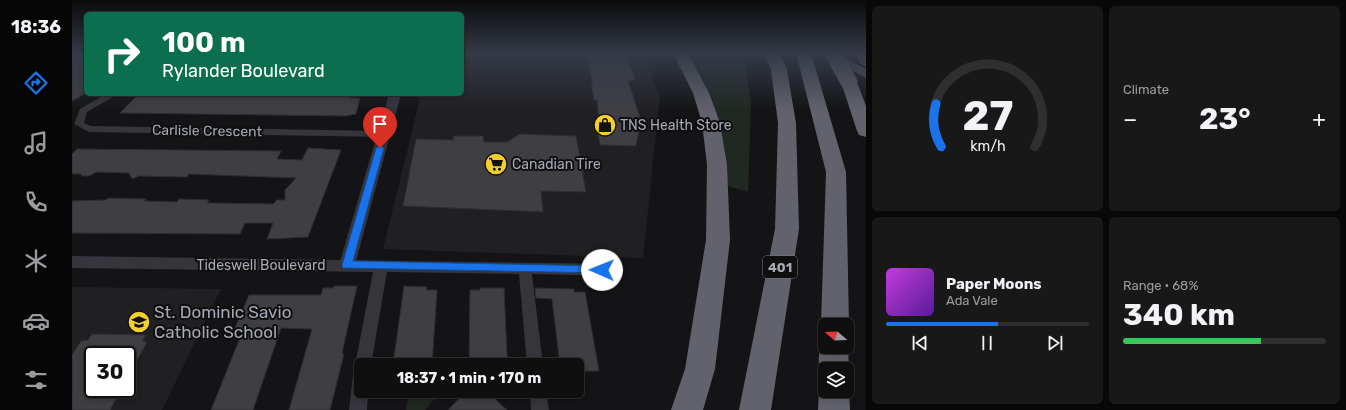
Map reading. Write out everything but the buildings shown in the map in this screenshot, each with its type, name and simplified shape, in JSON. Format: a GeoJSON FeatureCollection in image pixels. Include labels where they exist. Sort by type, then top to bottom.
{"type":"FeatureCollection","features":[{"type":"Feature","properties":{"kind":"highway"},"geometry":{"type":"LineString","coordinates":[[687,410],[700,369],[718,240],[717,165],[709,117],[701,93],[690,72]]}},
{"type":"Feature","properties":{"kind":"highway"},"geometry":{"type":"LineString","coordinates":[[768,72],[787,123]]}},
{"type":"Feature","properties":{"kind":"highway","name":"401"},"geometry":{"type":"LineString","coordinates":[[756,410],[787,229],[787,123],[779,72]]}},
{"type":"Feature","properties":{"kind":"highway"},"geometry":{"type":"LineString","coordinates":[[808,72],[836,172],[835,318]]}},
{"type":"Feature","properties":{"kind":"highway"},"geometry":{"type":"LineString","coordinates":[[844,72],[849,82],[866,131]]}},
{"type":"Feature","properties":{"kind":"highway"},"geometry":{"type":"LineString","coordinates":[[834,398],[834,410]]}},
{"type":"Feature","properties":{"kind":"street","name":"Carlisle Crescent"},"geometry":{"type":"LineString","coordinates":[[109,96],[83,111],[79,124],[89,129],[384,134]]}},
{"type":"Feature","properties":{"kind":"street"},"geometry":{"type":"LineString","coordinates":[[347,265],[394,96]]}},
{"type":"Feature","properties":{"kind":"street","name":"Tideswell Boulevard"},"geometry":{"type":"LineString","coordinates":[[72,262],[617,270]]}},
{"type":"Feature","properties":{"kind":"street"},"geometry":{"type":"LineString","coordinates":[[364,358],[381,266]]}},
{"type":"Feature","properties":{"kind":"street"},"geometry":{"type":"LineString","coordinates":[[525,269],[534,358]]}},
{"type":"Feature","properties":{"kind":"street"},"geometry":{"type":"LineString","coordinates":[[358,410],[359,398]]}},
{"type":"Feature","properties":{"kind":"street"},"geometry":{"type":"LineString","coordinates":[[539,398],[540,410]]}},
{"type":"Feature","properties":{"kind":"shaded area"},"geometry":{"type":"Polygon","coordinates":[[[464,72],[650,72],[660,96],[643,258],[383,249],[421,96],[464,96],[464,72]]]}},
{"type":"Feature","properties":{"kind":"shaded area"},"geometry":{"type":"Polygon","coordinates":[[[697,72],[746,72],[751,104],[748,192],[728,186],[716,118],[697,72]]]}},
{"type":"Feature","properties":{"kind":"shaded area","name":"St. Dominic Savio Catholic School"},"geometry":{"type":"Polygon","coordinates":[[[72,287],[221,289],[162,410],[72,410],[72,287]]]}},
{"type":"Feature","properties":{"kind":"shaded area"},"geometry":{"type":"Polygon","coordinates":[[[407,398],[435,398],[425,410],[406,410],[407,398]]]}},
{"type":"Feature","properties":{"kind":"place","name":"TNS Health Store"},"geometry":{"type":"Point","coordinates":[605,125]}},
{"type":"Feature","properties":{"kind":"place","name":"Canadian Tire"},"geometry":{"type":"Point","coordinates":[496,164]}},
{"type":"Feature","properties":{"kind":"place","name":"St. Dominic Savio Catholic School"},"geometry":{"type":"Point","coordinates":[139,322]}},
{"type":"Feature","properties":{"kind":"route"},"geometry":{"type":"LineString","coordinates":[[380,148],[347,265],[602,270]]}}]}
